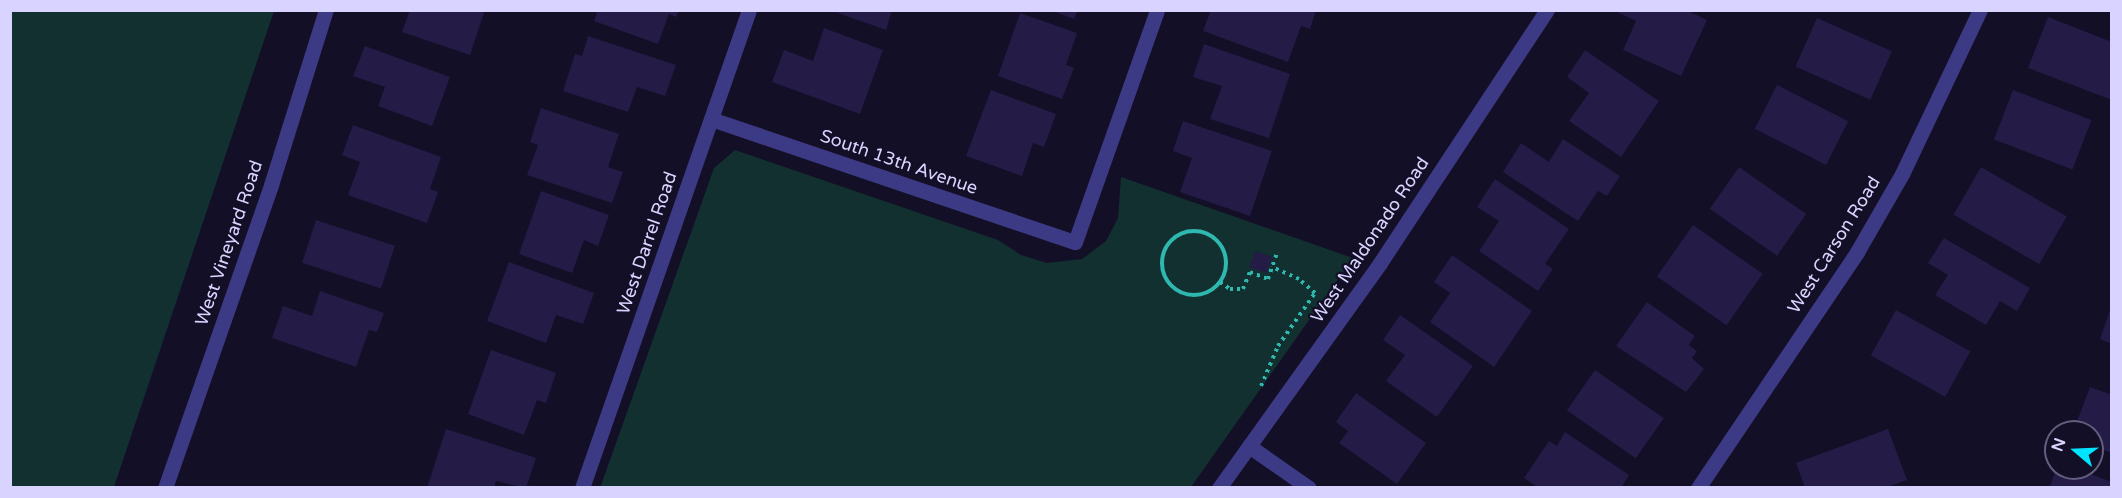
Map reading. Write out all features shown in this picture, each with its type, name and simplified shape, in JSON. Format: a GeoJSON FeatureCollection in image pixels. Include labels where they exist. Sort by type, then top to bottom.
{"type":"FeatureCollection","features":[{"type":"Feature","properties":{"kind":"street","name":"West Vineyard Road"},"geometry":{"type":"LineString","coordinates":[[165,488],[271,185],[326,10]]}},
{"type":"Feature","properties":{"kind":"street","name":"West Darrel Road"},"geometry":{"type":"LineString","coordinates":[[582,488],[749,10]]}},
{"type":"Feature","properties":{"kind":"street","name":"South 13th Avenue"},"geometry":{"type":"LineString","coordinates":[[711,118],[1075,242],[1157,10]]}},
{"type":"Feature","properties":{"kind":"street","name":"West Maldonado Road"},"geometry":{"type":"LineString","coordinates":[[1219,488],[1380,263],[1547,10]]}},
{"type":"Feature","properties":{"kind":"street","name":"West Carson Road"},"geometry":{"type":"LineString","coordinates":[[1698,488],[1874,223],[1941,98],[1980,10]]}},
{"type":"Feature","properties":{"kind":"street"},"geometry":{"type":"LineString","coordinates":[[1250,446],[1309,488]]}},
{"type":"Feature","properties":{"kind":"path"},"geometry":{"type":"LineString","coordinates":[[1193,230],[1207,232],[1219,241],[1226,254],[1226,268],[1220,282],[1209,291],[1196,295],[1181,293],[1169,284],[1163,272],[1162,257],[1168,244],[1178,234],[1193,230]]}},
{"type":"Feature","properties":{"kind":"path"},"geometry":{"type":"LineString","coordinates":[[1220,282],[1230,289],[1243,289],[1250,272],[1268,279],[1277,253]]}},
{"type":"Feature","properties":{"kind":"path"},"geometry":{"type":"LineString","coordinates":[[1254,395],[1278,346],[1315,293],[1299,279],[1272,267]]}},
{"type":"Feature","properties":{"kind":"green space"},"geometry":{"type":"Polygon","coordinates":[[[10,11],[274,11],[114,487],[11,487],[10,11]]]}},
{"type":"Feature","properties":{"kind":"green space"},"geometry":{"type":"Polygon","coordinates":[[[735,150],[998,240],[1021,255],[1047,263],[1082,259],[1106,241],[1118,218],[1121,177],[1353,258],[1191,487],[600,488],[714,168],[735,150]]]}},
{"type":"Feature","properties":{"kind":"building"},"geometry":{"type":"Polygon","coordinates":[[[410,10],[485,10],[470,55],[402,32],[410,10]]]}},
{"type":"Feature","properties":{"kind":"building"},"geometry":{"type":"Polygon","coordinates":[[[598,10],[679,10],[676,17],[669,14],[658,44],[594,21],[598,10]]]}},
{"type":"Feature","properties":{"kind":"building"},"geometry":{"type":"Polygon","coordinates":[[[830,10],[892,10],[886,30],[830,10]]]}},
{"type":"Feature","properties":{"kind":"building"},"geometry":{"type":"Polygon","coordinates":[[[1050,10],[1078,10],[1074,19],[1050,10]]]}},
{"type":"Feature","properties":{"kind":"building"},"geometry":{"type":"Polygon","coordinates":[[[1211,10],[1243,12],[1316,10],[1310,29],[1301,26],[1288,62],[1203,31],[1211,10]]]}},
{"type":"Feature","properties":{"kind":"building"},"geometry":{"type":"Polygon","coordinates":[[[1613,10],[1686,10],[1707,20],[1681,76],[1623,50],[1636,21],[1613,10]]]}},
{"type":"Feature","properties":{"kind":"building"},"geometry":{"type":"Polygon","coordinates":[[[1020,13],[1077,33],[1066,65],[1074,68],[1062,99],[998,76],[1020,13]]]}},
{"type":"Feature","properties":{"kind":"building"},"geometry":{"type":"Polygon","coordinates":[[[2048,17],[2112,42],[2112,100],[2028,68],[2048,17]]]}},
{"type":"Feature","properties":{"kind":"building"},"geometry":{"type":"Polygon","coordinates":[[[1817,18],[1892,51],[1870,100],[1795,66],[1817,18]]]}},
{"type":"Feature","properties":{"kind":"building"},"geometry":{"type":"Polygon","coordinates":[[[824,28],[883,50],[860,114],[772,82],[784,50],[813,61],[824,28]]]}},
{"type":"Feature","properties":{"kind":"building"},"geometry":{"type":"Polygon","coordinates":[[[588,36],[676,65],[665,96],[637,87],[628,112],[563,91],[575,54],[582,56],[588,36]]]}},
{"type":"Feature","properties":{"kind":"building"},"geometry":{"type":"Polygon","coordinates":[[[1204,44],[1290,74],[1269,138],[1210,119],[1222,86],[1193,77],[1204,44]]]}},
{"type":"Feature","properties":{"kind":"building"},"geometry":{"type":"Polygon","coordinates":[[[365,46],[450,77],[432,126],[378,106],[385,87],[353,76],[365,46]]]}},
{"type":"Feature","properties":{"kind":"building"},"geometry":{"type":"Polygon","coordinates":[[[1585,50],[1659,101],[1621,157],[1569,121],[1589,93],[1567,77],[1585,50]]]}},
{"type":"Feature","properties":{"kind":"building"},"geometry":{"type":"Polygon","coordinates":[[[1777,85],[1848,121],[1826,165],[1755,129],[1777,85]]]}},
{"type":"Feature","properties":{"kind":"building"},"geometry":{"type":"Polygon","coordinates":[[[991,90],[1056,114],[1044,147],[1033,143],[1022,176],[966,156],[991,90]]]}},
{"type":"Feature","properties":{"kind":"building"},"geometry":{"type":"Polygon","coordinates":[[[2013,90],[2091,120],[2072,170],[1994,139],[2013,90]]]}},
{"type":"Feature","properties":{"kind":"building"},"geometry":{"type":"Polygon","coordinates":[[[541,108],[619,134],[608,167],[623,172],[612,203],[527,175],[538,145],[530,142],[541,108]]]}},
{"type":"Feature","properties":{"kind":"building"},"geometry":{"type":"Polygon","coordinates":[[[1183,121],[1272,151],[1250,216],[1180,192],[1192,158],[1173,151],[1183,121]]]}},
{"type":"Feature","properties":{"kind":"building"},"geometry":{"type":"Polygon","coordinates":[[[353,125],[441,157],[430,189],[438,192],[427,223],[348,195],[360,162],[342,155],[353,125]]]}},
{"type":"Feature","properties":{"kind":"building"},"geometry":{"type":"Polygon","coordinates":[[[1563,139],[1620,176],[1607,196],[1598,191],[1578,221],[1503,172],[1521,143],[1549,162],[1563,139]]]}},
{"type":"Feature","properties":{"kind":"building"},"geometry":{"type":"Polygon","coordinates":[[[1739,167],[1806,214],[1777,256],[1710,209],[1739,167]]]}},
{"type":"Feature","properties":{"kind":"building"},"geometry":{"type":"Polygon","coordinates":[[[1981,167],[2067,216],[2039,264],[1954,215],[1981,167]]]}},
{"type":"Feature","properties":{"kind":"building"},"geometry":{"type":"Polygon","coordinates":[[[1495,179],[1569,229],[1545,264],[1553,269],[1538,291],[1479,251],[1499,221],[1477,207],[1495,179]]]}},
{"type":"Feature","properties":{"kind":"building"},"geometry":{"type":"Polygon","coordinates":[[[541,191],[609,215],[598,246],[584,240],[572,273],[519,254],[541,191]]]}},
{"type":"Feature","properties":{"kind":"building"},"geometry":{"type":"Polygon","coordinates":[[[316,220],[395,246],[381,288],[302,263],[316,220]]]}},
{"type":"Feature","properties":{"kind":"building"},"geometry":{"type":"Polygon","coordinates":[[[1693,225],[1763,274],[1726,325],[1657,277],[1693,225]]]}},
{"type":"Feature","properties":{"kind":"building"},"geometry":{"type":"Polygon","coordinates":[[[1944,238],[2030,288],[2017,311],[2000,301],[1986,325],[1935,295],[1948,275],[1928,263],[1944,238]]]}},
{"type":"Feature","properties":{"kind":"building"},"geometry":{"type":"Polygon","coordinates":[[[1255,251],[1272,257],[1266,273],[1249,267],[1255,251]]]}},
{"type":"Feature","properties":{"kind":"building"},"geometry":{"type":"Polygon","coordinates":[[[1452,255],[1532,311],[1494,367],[1430,322],[1450,293],[1434,282],[1452,255]]]}},
{"type":"Feature","properties":{"kind":"building"},"geometry":{"type":"Polygon","coordinates":[[[509,262],[594,293],[583,324],[556,315],[546,343],[487,321],[509,262]]]}},
{"type":"Feature","properties":{"kind":"building"},"geometry":{"type":"Polygon","coordinates":[[[320,291],[384,313],[377,332],[369,330],[356,367],[272,338],[283,306],[312,316],[320,291]]]}},
{"type":"Feature","properties":{"kind":"building"},"geometry":{"type":"Polygon","coordinates":[[[1647,302],[1695,336],[1689,345],[1697,351],[1692,358],[1704,369],[1686,392],[1616,346],[1647,302]]]}},
{"type":"Feature","properties":{"kind":"building"},"geometry":{"type":"Polygon","coordinates":[[[2112,308],[2112,344],[2100,339],[2112,308]]]}},
{"type":"Feature","properties":{"kind":"building"},"geometry":{"type":"Polygon","coordinates":[[[1896,310],[1970,351],[1945,397],[1871,355],[1896,310]]]}},
{"type":"Feature","properties":{"kind":"building"},"geometry":{"type":"Polygon","coordinates":[[[1400,315],[1473,366],[1437,417],[1386,381],[1405,355],[1383,340],[1400,315]]]}},
{"type":"Feature","properties":{"kind":"building"},"geometry":{"type":"Polygon","coordinates":[[[491,350],[556,373],[546,403],[537,400],[524,435],[468,414],[491,350]]]}},
{"type":"Feature","properties":{"kind":"building"},"geometry":{"type":"Polygon","coordinates":[[[1595,370],[1664,418],[1636,458],[1567,410],[1595,370]]]}},
{"type":"Feature","properties":{"kind":"building"},"geometry":{"type":"Polygon","coordinates":[[[2090,387],[2112,395],[2112,453],[2104,450],[2104,420],[2078,420],[2090,387]]]}},
{"type":"Feature","properties":{"kind":"building"},"geometry":{"type":"Polygon","coordinates":[[[1356,393],[1426,443],[1397,484],[1339,443],[1348,431],[1336,422],[1356,393]]]}},
{"type":"Feature","properties":{"kind":"building"},"geometry":{"type":"Polygon","coordinates":[[[446,429],[536,458],[526,488],[496,481],[494,488],[427,488],[446,429]]]}},
{"type":"Feature","properties":{"kind":"building"},"geometry":{"type":"Polygon","coordinates":[[[1888,429],[1907,480],[1885,488],[1805,488],[1796,463],[1888,429]]]}},
{"type":"Feature","properties":{"kind":"building"},"geometry":{"type":"Polygon","coordinates":[[[1565,432],[1629,475],[1621,488],[1539,488],[1524,478],[1549,441],[1557,446],[1565,432]]]}},
{"type":"Feature","properties":{"kind":"building"},"geometry":{"type":"Polygon","coordinates":[[[2104,479],[2112,482],[2112,488],[2049,488],[2052,480],[2104,479]]]}}]}
